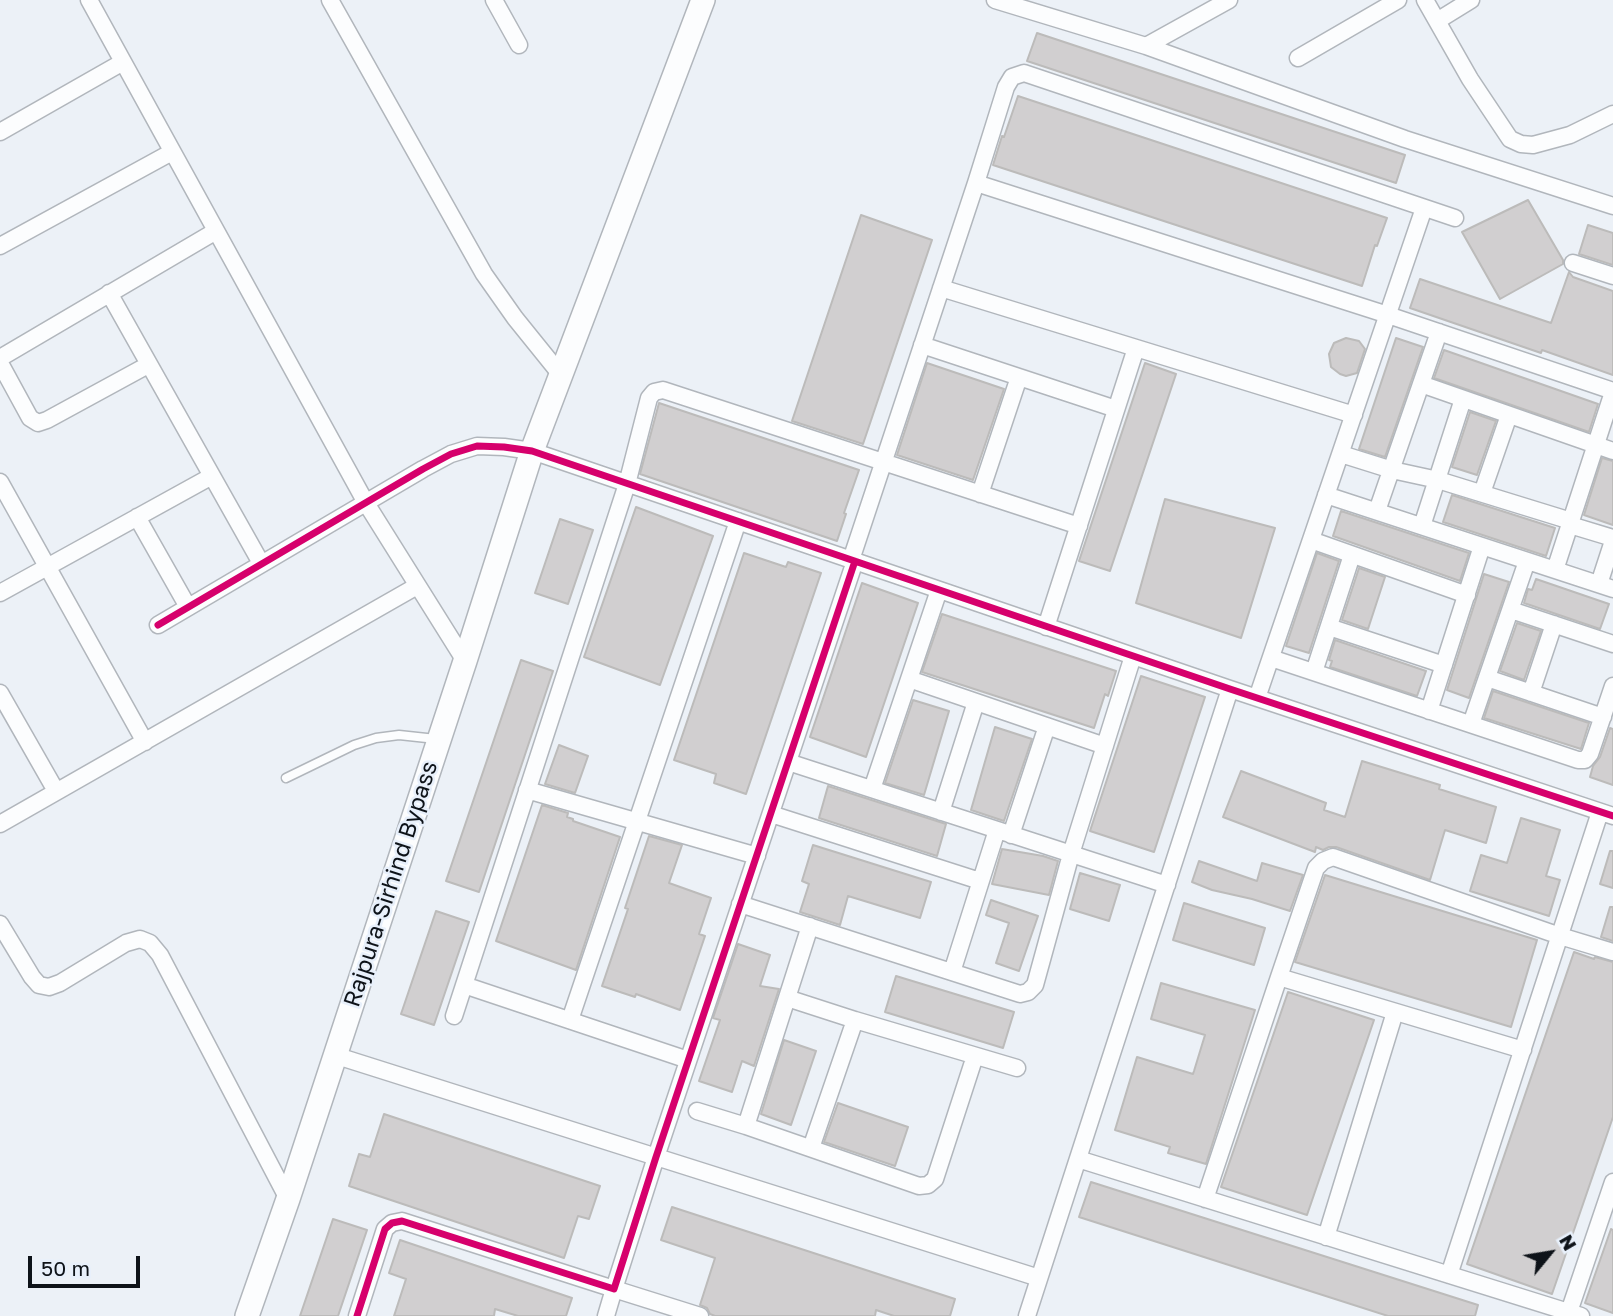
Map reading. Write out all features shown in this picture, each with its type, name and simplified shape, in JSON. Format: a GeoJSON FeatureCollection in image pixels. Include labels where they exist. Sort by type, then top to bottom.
{"type":"FeatureCollection","features":[{"type":"Feature","properties":{"kind":"main road","name":"Rajpura-Sirhind Bypass"},"geometry":{"type":"LineString","coordinates":[[247,1316],[465,662],[532,451],[703,0]]}},
{"type":"Feature","properties":{"kind":"street"},"geometry":{"type":"LineString","coordinates":[[89,0],[366,503],[465,662]]}},
{"type":"Feature","properties":{"kind":"street"},"geometry":{"type":"LineString","coordinates":[[330,0],[484,274],[561,375]]}},
{"type":"Feature","properties":{"kind":"street"},"geometry":{"type":"LineString","coordinates":[[494,0],[519,45]]}},
{"type":"Feature","properties":{"kind":"street"},"geometry":{"type":"LineString","coordinates":[[995,0],[1015,3],[1146,46],[1405,139],[1613,206]]}},
{"type":"Feature","properties":{"kind":"street"},"geometry":{"type":"LineString","coordinates":[[1146,46],[1229,0]]}},
{"type":"Feature","properties":{"kind":"street"},"geometry":{"type":"LineString","coordinates":[[1298,58],[1398,0]]}},
{"type":"Feature","properties":{"kind":"street"},"geometry":{"type":"LineString","coordinates":[[1425,0],[1470,79],[1510,139],[1533,145],[1570,135],[1613,114]]}},
{"type":"Feature","properties":{"kind":"street"},"geometry":{"type":"LineString","coordinates":[[1437,21],[1471,0]]}},
{"type":"Feature","properties":{"kind":"street"},"geometry":{"type":"LineString","coordinates":[[0,132],[123,62]]}},
{"type":"Feature","properties":{"kind":"street"},"geometry":{"type":"LineString","coordinates":[[606,1316],[1006,87],[1012,77],[1024,73],[1455,218]]}},
{"type":"Feature","properties":{"kind":"street"},"geometry":{"type":"LineString","coordinates":[[0,246],[172,152]]}},
{"type":"Feature","properties":{"kind":"street"},"geometry":{"type":"LineString","coordinates":[[976,183],[1388,315],[1613,391],[1555,570]]}},
{"type":"Feature","properties":{"kind":"street"},"geometry":{"type":"LineString","coordinates":[[1257,698],[1424,208]]}},
{"type":"Feature","properties":{"kind":"street"},"geometry":{"type":"LineString","coordinates":[[148,365],[38,423],[30,418],[0,360],[108,293],[216,232]]}},
{"type":"Feature","properties":{"kind":"street"},"geometry":{"type":"LineString","coordinates":[[1573,263],[1613,276]]}},
{"type":"Feature","properties":{"kind":"street"},"geometry":{"type":"LineString","coordinates":[[941,288],[1354,415]]}},
{"type":"Feature","properties":{"kind":"street"},"geometry":{"type":"LineString","coordinates":[[108,293],[261,564]]}},
{"type":"Feature","properties":{"kind":"street"},"geometry":{"type":"LineString","coordinates":[[1377,512],[1439,332]]}},
{"type":"Feature","properties":{"kind":"street"},"geometry":{"type":"LineString","coordinates":[[922,345],[1116,409]]}},
{"type":"Feature","properties":{"kind":"street"},"geometry":{"type":"LineString","coordinates":[[1046,626],[1136,348]]}},
{"type":"Feature","properties":{"kind":"street"},"geometry":{"type":"LineString","coordinates":[[980,494],[1019,377]]}},
{"type":"Feature","properties":{"kind":"street"},"geometry":{"type":"LineString","coordinates":[[1421,384],[1613,450]]}},
{"type":"Feature","properties":{"kind":"street"},"geometry":{"type":"LineString","coordinates":[[454,1016],[627,484],[649,398],[654,391],[663,390],[1079,526]]}},
{"type":"Feature","properties":{"kind":"street"},"geometry":{"type":"LineString","coordinates":[[1422,526],[1464,399]]}},
{"type":"Feature","properties":{"kind":"street"},"geometry":{"type":"LineString","coordinates":[[1482,494],[1509,415]]}},
{"type":"Feature","properties":{"kind":"street"},"geometry":{"type":"LineString","coordinates":[[158,625],[451,454],[477,446],[504,447],[532,451],[1230,689],[1607,814],[1560,936],[1449,1275]]}},
{"type":"Feature","properties":{"kind":"street"},"geometry":{"type":"LineString","coordinates":[[1326,495],[1606,587],[1613,540],[1570,523],[1438,480],[1392,470],[1341,454]]}},
{"type":"Feature","properties":{"kind":"street"},"geometry":{"type":"LineString","coordinates":[[0,593],[212,476]]}},
{"type":"Feature","properties":{"kind":"street"},"geometry":{"type":"LineString","coordinates":[[0,482],[145,741]]}},
{"type":"Feature","properties":{"kind":"street"},"geometry":{"type":"LineString","coordinates":[[137,517],[188,607]]}},
{"type":"Feature","properties":{"kind":"street"},"geometry":{"type":"LineString","coordinates":[[570,1020],[738,521]]}},
{"type":"Feature","properties":{"kind":"street"},"geometry":{"type":"LineString","coordinates":[[1311,540],[1466,595]]}},
{"type":"Feature","properties":{"kind":"street"},"geometry":{"type":"LineString","coordinates":[[1429,710],[1482,546]]}},
{"type":"Feature","properties":{"kind":"street"},"geometry":{"type":"LineString","coordinates":[[1314,672],[1352,555]]}},
{"type":"Feature","properties":{"kind":"street"},"geometry":{"type":"LineString","coordinates":[[1471,724],[1527,561]]}},
{"type":"Feature","properties":{"kind":"street"},"geometry":{"type":"LineString","coordinates":[[0,824],[417,586]]}},
{"type":"Feature","properties":{"kind":"street"},"geometry":{"type":"LineString","coordinates":[[872,789],[939,590]]}},
{"type":"Feature","properties":{"kind":"street"},"geometry":{"type":"LineString","coordinates":[[1511,610],[1613,644]]}},
{"type":"Feature","properties":{"kind":"street"},"geometry":{"type":"LineString","coordinates":[[1531,693],[1554,624]]}},
{"type":"Feature","properties":{"kind":"street"},"geometry":{"type":"LineString","coordinates":[[1329,627],[1444,665]]}},
{"type":"Feature","properties":{"kind":"street"},"geometry":{"type":"LineString","coordinates":[[740,904],[1020,994],[1028,992],[1035,985],[1071,854],[1133,656]]}},
{"type":"Feature","properties":{"kind":"street"},"geometry":{"type":"LineString","coordinates":[[1271,658],[1578,760],[1585,760],[1590,754],[1613,687]]}},
{"type":"Feature","properties":{"kind":"street"},"geometry":{"type":"LineString","coordinates":[[1487,678],[1603,717]]}},
{"type":"Feature","properties":{"kind":"street"},"geometry":{"type":"LineString","coordinates":[[909,679],[1105,746]]}},
{"type":"Feature","properties":{"kind":"street"},"geometry":{"type":"LineString","coordinates":[[1027,1316],[1230,689]]}},
{"type":"Feature","properties":{"kind":"street"},"geometry":{"type":"LineString","coordinates":[[0,693],[56,792]]}},
{"type":"Feature","properties":{"kind":"street"},"geometry":{"type":"LineString","coordinates":[[941,812],[976,702]]}},
{"type":"Feature","properties":{"kind":"street"},"geometry":{"type":"LineString","coordinates":[[952,972],[980,881],[1004,832],[1047,726]]}},
{"type":"Feature","properties":{"kind":"street"},"geometry":{"type":"LineString","coordinates":[[788,762],[1167,886]]}},
{"type":"Feature","properties":{"kind":"street"},"geometry":{"type":"LineString","coordinates":[[527,790],[757,856]]}},
{"type":"Feature","properties":{"kind":"street"},"geometry":{"type":"LineString","coordinates":[[771,814],[980,881]]}},
{"type":"Feature","properties":{"kind":"street"},"geometry":{"type":"LineString","coordinates":[[1205,1199],[1316,868],[1323,860],[1333,858],[1613,953]]}},
{"type":"Feature","properties":{"kind":"street"},"geometry":{"type":"LineString","coordinates":[[0,923],[32,976],[39,985],[48,987],[60,983],[126,943],[140,939],[150,943],[160,956],[288,1199]]}},
{"type":"Feature","properties":{"kind":"street"},"geometry":{"type":"LineString","coordinates":[[746,1126],[810,926]]}},
{"type":"Feature","properties":{"kind":"street"},"geometry":{"type":"LineString","coordinates":[[1279,977],[1523,1050]]}},
{"type":"Feature","properties":{"kind":"street"},"geometry":{"type":"LineString","coordinates":[[464,985],[688,1060]]}},
{"type":"Feature","properties":{"kind":"street"},"geometry":{"type":"LineString","coordinates":[[787,998],[1017,1068]]}},
{"type":"Feature","properties":{"kind":"street"},"geometry":{"type":"LineString","coordinates":[[1326,1237],[1395,1012]]}},
{"type":"Feature","properties":{"kind":"street"},"geometry":{"type":"LineString","coordinates":[[811,1148],[855,1020]]}},
{"type":"Feature","properties":{"kind":"street"},"geometry":{"type":"LineString","coordinates":[[334,1055],[1039,1278]]}},
{"type":"Feature","properties":{"kind":"street"},"geometry":{"type":"LineString","coordinates":[[697,1111],[919,1186],[928,1185],[935,1179],[975,1056]]}},
{"type":"Feature","properties":{"kind":"street"},"geometry":{"type":"LineString","coordinates":[[1078,1159],[1575,1314],[1613,1182]]}},
{"type":"Feature","properties":{"kind":"street"},"geometry":{"type":"LineString","coordinates":[[357,1316],[386,1229],[392,1223],[402,1221],[700,1316]]}},
{"type":"Feature","properties":{"kind":"lane"},"geometry":{"type":"LineString","coordinates":[[286,778],[354,745],[376,738],[399,735],[439,740]]}},
{"type":"Feature","properties":{"kind":"building"},"geometry":{"type":"Polygon","coordinates":[[[1037,33],[1405,155],[1396,183],[1027,61],[1037,33]]]}},
{"type":"Feature","properties":{"kind":"building"},"geometry":{"type":"Polygon","coordinates":[[[1018,96],[1387,218],[1362,286],[993,165],[1018,96]]]}},
{"type":"Feature","properties":{"kind":"building"},"geometry":{"type":"Polygon","coordinates":[[[1528,200],[1563,264],[1500,299],[1462,232],[1528,200]]]}},
{"type":"Feature","properties":{"kind":"building"},"geometry":{"type":"Polygon","coordinates":[[[861,215],[932,240],[863,444],[792,421],[861,215]]]}},
{"type":"Feature","properties":{"kind":"building"},"geometry":{"type":"Polygon","coordinates":[[[1588,225],[1613,233],[1613,265],[1579,254],[1588,225]]]}},
{"type":"Feature","properties":{"kind":"building"},"geometry":{"type":"Polygon","coordinates":[[[1569,272],[1573,277],[1613,291],[1613,375],[1410,308],[1420,279],[1551,323],[1569,272]]]}},
{"type":"Feature","properties":{"kind":"building"},"geometry":{"type":"Polygon","coordinates":[[[1346,338],[1359,341],[1365,349],[1357,373],[1346,376],[1331,367],[1329,354],[1334,343],[1346,338]]]}},
{"type":"Feature","properties":{"kind":"building"},"geometry":{"type":"Polygon","coordinates":[[[1396,338],[1423,347],[1385,457],[1359,449],[1396,338]]]}},
{"type":"Feature","properties":{"kind":"building"},"geometry":{"type":"Polygon","coordinates":[[[1444,350],[1598,404],[1589,432],[1434,378],[1444,350]]]}},
{"type":"Feature","properties":{"kind":"building"},"geometry":{"type":"Polygon","coordinates":[[[927,363],[1004,389],[973,480],[897,455],[927,363]]]}},
{"type":"Feature","properties":{"kind":"building"},"geometry":{"type":"Polygon","coordinates":[[[1145,363],[1176,374],[1110,571],[1079,561],[1145,363]]]}},
{"type":"Feature","properties":{"kind":"building"},"geometry":{"type":"Polygon","coordinates":[[[659,403],[859,470],[837,541],[640,474],[659,403]]]}},
{"type":"Feature","properties":{"kind":"building"},"geometry":{"type":"Polygon","coordinates":[[[1470,412],[1496,421],[1477,475],[1452,467],[1470,412]]]}},
{"type":"Feature","properties":{"kind":"building"},"geometry":{"type":"Polygon","coordinates":[[[1602,458],[1613,461],[1613,525],[1584,515],[1602,458]]]}},
{"type":"Feature","properties":{"kind":"building"},"geometry":{"type":"Polygon","coordinates":[[[1452,495],[1555,528],[1546,556],[1443,522],[1452,495]]]}},
{"type":"Feature","properties":{"kind":"building"},"geometry":{"type":"Polygon","coordinates":[[[1165,499],[1275,528],[1241,638],[1136,603],[1165,499]]]}},
{"type":"Feature","properties":{"kind":"building"},"geometry":{"type":"Polygon","coordinates":[[[636,507],[713,536],[660,685],[584,657],[636,507]]]}},
{"type":"Feature","properties":{"kind":"building"},"geometry":{"type":"Polygon","coordinates":[[[1341,511],[1469,553],[1460,581],[1333,536],[1341,511]]]}},
{"type":"Feature","properties":{"kind":"building"},"geometry":{"type":"Polygon","coordinates":[[[560,519],[593,530],[568,604],[535,593],[560,519]]]}},
{"type":"Feature","properties":{"kind":"building"},"geometry":{"type":"Polygon","coordinates":[[[744,553],[786,567],[788,562],[821,573],[746,794],[714,783],[716,774],[674,760],[744,553]]]}},
{"type":"Feature","properties":{"kind":"building"},"geometry":{"type":"Polygon","coordinates":[[[1317,553],[1339,561],[1309,653],[1286,646],[1317,553]]]}},
{"type":"Feature","properties":{"kind":"building"},"geometry":{"type":"Polygon","coordinates":[[[1359,568],[1385,577],[1368,629],[1342,620],[1359,568]]]}},
{"type":"Feature","properties":{"kind":"building"},"geometry":{"type":"Polygon","coordinates":[[[1484,574],[1509,582],[1469,698],[1447,690],[1484,574]]]}},
{"type":"Feature","properties":{"kind":"building"},"geometry":{"type":"Polygon","coordinates":[[[1536,579],[1609,604],[1600,629],[1524,603],[1528,589],[1532,590],[1536,579]]]}},
{"type":"Feature","properties":{"kind":"building"},"geometry":{"type":"Polygon","coordinates":[[[862,583],[918,603],[866,757],[810,737],[862,583]]]}},
{"type":"Feature","properties":{"kind":"building"},"geometry":{"type":"Polygon","coordinates":[[[942,614],[1116,671],[1094,728],[922,672],[942,614]]]}},
{"type":"Feature","properties":{"kind":"building"},"geometry":{"type":"Polygon","coordinates":[[[1517,623],[1541,631],[1524,680],[1500,671],[1517,623]]]}},
{"type":"Feature","properties":{"kind":"building"},"geometry":{"type":"Polygon","coordinates":[[[1335,640],[1426,671],[1417,696],[1330,667],[1332,661],[1329,660],[1335,640]]]}},
{"type":"Feature","properties":{"kind":"building"},"geometry":{"type":"Polygon","coordinates":[[[521,660],[553,671],[479,892],[446,881],[521,660]]]}},
{"type":"Feature","properties":{"kind":"building"},"geometry":{"type":"Polygon","coordinates":[[[1141,676],[1205,697],[1154,852],[1090,831],[1141,676]]]}},
{"type":"Feature","properties":{"kind":"building"},"geometry":{"type":"Polygon","coordinates":[[[1493,691],[1589,723],[1581,749],[1484,718],[1493,691]]]}},
{"type":"Feature","properties":{"kind":"building"},"geometry":{"type":"Polygon","coordinates":[[[913,700],[949,711],[924,795],[885,783],[913,700]]]}},
{"type":"Feature","properties":{"kind":"building"},"geometry":{"type":"Polygon","coordinates":[[[995,727],[1032,739],[1004,821],[971,810],[995,727]]]}},
{"type":"Feature","properties":{"kind":"building"},"geometry":{"type":"Polygon","coordinates":[[[1610,728],[1613,729],[1613,785],[1590,777],[1610,728]]]}},
{"type":"Feature","properties":{"kind":"building"},"geometry":{"type":"Polygon","coordinates":[[[559,745],[588,756],[575,793],[545,784],[559,745]]]}},
{"type":"Feature","properties":{"kind":"building"},"geometry":{"type":"Polygon","coordinates":[[[1362,761],[1440,785],[1439,789],[1496,807],[1486,843],[1445,830],[1430,880],[1336,847],[1323,850],[1316,847],[1315,852],[1223,817],[1241,771],[1326,803],[1324,810],[1345,817],[1362,761]]]}},
{"type":"Feature","properties":{"kind":"building"},"geometry":{"type":"Polygon","coordinates":[[[828,786],[946,824],[937,856],[819,818],[828,786]]]}},
{"type":"Feature","properties":{"kind":"building"},"geometry":{"type":"Polygon","coordinates":[[[542,805],[568,813],[567,817],[573,821],[620,837],[576,970],[496,941],[542,805]]]}},
{"type":"Feature","properties":{"kind":"building"},"geometry":{"type":"Polygon","coordinates":[[[1521,818],[1560,830],[1546,876],[1560,880],[1549,916],[1470,891],[1481,855],[1507,863],[1521,818]]]}},
{"type":"Feature","properties":{"kind":"building"},"geometry":{"type":"Polygon","coordinates":[[[649,836],[682,845],[669,883],[711,898],[699,934],[705,936],[680,1010],[636,994],[635,997],[602,986],[649,836]]]}},
{"type":"Feature","properties":{"kind":"building"},"geometry":{"type":"Polygon","coordinates":[[[813,845],[931,882],[920,918],[848,896],[840,925],[800,912],[809,884],[802,881],[813,845]]]}},
{"type":"Feature","properties":{"kind":"building"},"geometry":{"type":"Polygon","coordinates":[[[1002,849],[1058,861],[1049,895],[992,884],[1002,849]]]}},
{"type":"Feature","properties":{"kind":"building"},"geometry":{"type":"Polygon","coordinates":[[[1610,851],[1613,851],[1613,888],[1600,884],[1610,851]]]}},
{"type":"Feature","properties":{"kind":"building"},"geometry":{"type":"Polygon","coordinates":[[[1199,861],[1257,881],[1262,863],[1303,875],[1290,911],[1192,882],[1199,861]]]}},
{"type":"Feature","properties":{"kind":"building"},"geometry":{"type":"Polygon","coordinates":[[[1080,873],[1120,885],[1109,921],[1070,909],[1080,873]]]}},
{"type":"Feature","properties":{"kind":"building"},"geometry":{"type":"Polygon","coordinates":[[[1325,875],[1537,940],[1511,1027],[1295,962],[1325,875]]]}},
{"type":"Feature","properties":{"kind":"building"},"geometry":{"type":"Polygon","coordinates":[[[991,900],[1038,916],[1019,971],[996,963],[1009,923],[986,915],[991,900]]]}},
{"type":"Feature","properties":{"kind":"building"},"geometry":{"type":"Polygon","coordinates":[[[1184,903],[1265,928],[1254,965],[1173,940],[1184,903]]]}},
{"type":"Feature","properties":{"kind":"building"},"geometry":{"type":"Polygon","coordinates":[[[1610,907],[1613,907],[1613,941],[1601,937],[1610,907]]]}},
{"type":"Feature","properties":{"kind":"building"},"geometry":{"type":"Polygon","coordinates":[[[436,911],[469,922],[434,1025],[401,1014],[436,911]]]}},
{"type":"Feature","properties":{"kind":"building"},"geometry":{"type":"Polygon","coordinates":[[[738,944],[770,955],[760,986],[779,989],[754,1066],[742,1061],[732,1092],[699,1081],[720,1020],[713,1018],[738,944]]]}},
{"type":"Feature","properties":{"kind":"building"},"geometry":{"type":"Polygon","coordinates":[[[1574,952],[1613,962],[1613,1117],[1552,1294],[1467,1264],[1574,952]]]}},
{"type":"Feature","properties":{"kind":"building"},"geometry":{"type":"Polygon","coordinates":[[[896,976],[1014,1012],[1003,1048],[885,1012],[896,976]]]}},
{"type":"Feature","properties":{"kind":"building"},"geometry":{"type":"Polygon","coordinates":[[[1161,983],[1255,1010],[1206,1164],[1168,1153],[1170,1147],[1115,1130],[1137,1057],[1193,1074],[1194,1071],[1205,1035],[1151,1019],[1161,983]]]}},
{"type":"Feature","properties":{"kind":"building"},"geometry":{"type":"Polygon","coordinates":[[[1288,992],[1374,1020],[1307,1215],[1221,1187],[1288,992]]]}},
{"type":"Feature","properties":{"kind":"building"},"geometry":{"type":"Polygon","coordinates":[[[784,1040],[816,1051],[791,1125],[761,1114],[784,1040]]]}},
{"type":"Feature","properties":{"kind":"building"},"geometry":{"type":"Polygon","coordinates":[[[838,1103],[908,1127],[895,1166],[824,1142],[838,1103]]]}},
{"type":"Feature","properties":{"kind":"building"},"geometry":{"type":"Polygon","coordinates":[[[384,1114],[600,1186],[589,1219],[578,1216],[564,1258],[349,1186],[359,1154],[370,1157],[384,1114]]]}},
{"type":"Feature","properties":{"kind":"building"},"geometry":{"type":"Polygon","coordinates":[[[1091,1182],[1478,1305],[1475,1316],[1388,1316],[1079,1217],[1091,1182]]]}},
{"type":"Feature","properties":{"kind":"building"},"geometry":{"type":"Polygon","coordinates":[[[672,1207],[955,1299],[950,1316],[894,1316],[876,1310],[875,1316],[715,1316],[700,1305],[715,1258],[661,1240],[672,1207]]]}},
{"type":"Feature","properties":{"kind":"building"},"geometry":{"type":"Polygon","coordinates":[[[333,1219],[367,1230],[338,1316],[300,1316],[333,1219]]]}},
{"type":"Feature","properties":{"kind":"building"},"geometry":{"type":"Polygon","coordinates":[[[1611,1229],[1613,1230],[1613,1313],[1585,1303],[1611,1229]]]}},
{"type":"Feature","properties":{"kind":"building"},"geometry":{"type":"Polygon","coordinates":[[[400,1240],[572,1298],[566,1316],[518,1316],[495,1309],[494,1316],[394,1316],[406,1279],[389,1273],[400,1240]]]}},
{"type":"Feature","properties":{"kind":"cycle path"},"geometry":{"type":"LineString","coordinates":[[158,625],[451,454],[477,446],[504,447],[532,451],[1230,689],[1613,816]]}},
{"type":"Feature","properties":{"kind":"cycle path"},"geometry":{"type":"LineString","coordinates":[[357,1316],[385,1229],[392,1223],[402,1221],[614,1289],[855,561]]}}]}
